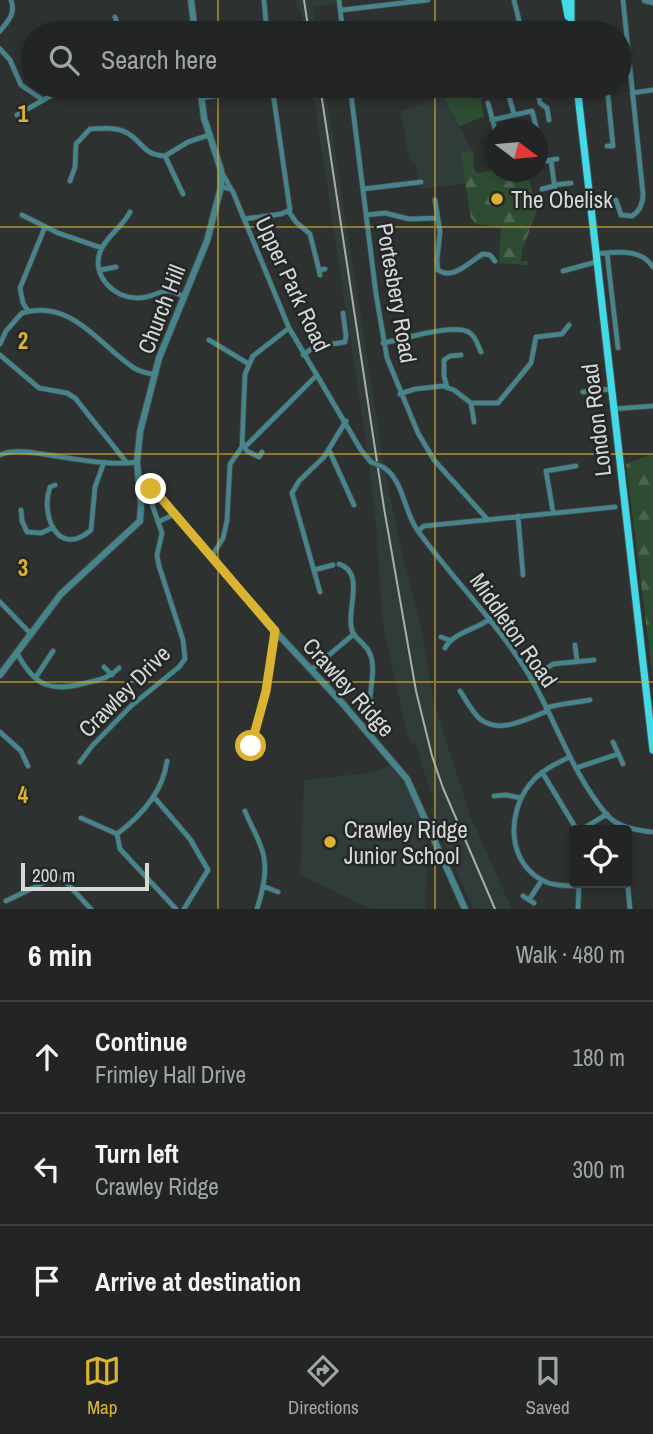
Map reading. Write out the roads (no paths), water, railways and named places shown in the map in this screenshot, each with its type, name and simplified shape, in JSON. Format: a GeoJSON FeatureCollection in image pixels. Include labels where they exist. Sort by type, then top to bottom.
{"type":"FeatureCollection","features":[{"type":"Feature","properties":{"kind":"main road"},"geometry":{"type":"LineString","coordinates":[[565,0],[569,21]]}},
{"type":"Feature","properties":{"kind":"main road"},"geometry":{"type":"LineString","coordinates":[[571,0],[571,21]]}},
{"type":"Feature","properties":{"kind":"main road","name":"London Road"},"geometry":{"type":"LineString","coordinates":[[578,98],[653,750]]}},
{"type":"Feature","properties":{"kind":"street"},"geometry":{"type":"LineString","coordinates":[[0,31],[12,16],[10,0]]}},
{"type":"Feature","properties":{"kind":"street"},"geometry":{"type":"LineString","coordinates":[[191,0],[194,21]]}},
{"type":"Feature","properties":{"kind":"street"},"geometry":{"type":"LineString","coordinates":[[264,0],[266,21]]}},
{"type":"Feature","properties":{"kind":"street"},"geometry":{"type":"LineString","coordinates":[[339,0],[342,21]]}},
{"type":"Feature","properties":{"kind":"street"},"geometry":{"type":"LineString","coordinates":[[342,10],[428,0]]}},
{"type":"Feature","properties":{"kind":"street"},"geometry":{"type":"LineString","coordinates":[[514,0],[519,21]]}},
{"type":"Feature","properties":{"kind":"street"},"geometry":{"type":"LineString","coordinates":[[623,0],[625,21]]}},
{"type":"Feature","properties":{"kind":"street"},"geometry":{"type":"LineString","coordinates":[[645,0],[653,2]]}},
{"type":"Feature","properties":{"kind":"street"},"geometry":{"type":"LineString","coordinates":[[116,17],[117,21]]}},
{"type":"Feature","properties":{"kind":"street"},"geometry":{"type":"LineString","coordinates":[[0,49],[10,60],[21,85]]}},
{"type":"Feature","properties":{"kind":"street"},"geometry":{"type":"LineString","coordinates":[[616,200],[621,215],[632,216],[637,213],[643,199],[632,93],[653,90]]}},
{"type":"Feature","properties":{"kind":"street"},"geometry":{"type":"LineString","coordinates":[[17,115],[47,98]]}},
{"type":"Feature","properties":{"kind":"street","name":"Upper Park Road"},"geometry":{"type":"LineString","coordinates":[[201,98],[220,170],[231,189],[289,328],[361,450],[371,462],[383,467]]}},
{"type":"Feature","properties":{"kind":"street"},"geometry":{"type":"LineString","coordinates":[[273,98],[289,212],[310,234],[321,271]]}},
{"type":"Feature","properties":{"kind":"street","name":"Portesbery Road"},"geometry":{"type":"LineString","coordinates":[[352,98],[383,343],[400,394],[434,460],[488,520]]}},
{"type":"Feature","properties":{"kind":"street"},"geometry":{"type":"LineString","coordinates":[[510,98],[514,114]]}},
{"type":"Feature","properties":{"kind":"street"},"geometry":{"type":"LineString","coordinates":[[539,98],[540,103],[547,108],[549,120]]}},
{"type":"Feature","properties":{"kind":"street"},"geometry":{"type":"LineString","coordinates":[[607,146],[613,146],[608,98]]}},
{"type":"Feature","properties":{"kind":"street"},"geometry":{"type":"LineString","coordinates":[[488,103],[492,119]]}},
{"type":"Feature","properties":{"kind":"street"},"geometry":{"type":"LineString","coordinates":[[496,119],[530,110],[534,113],[551,160],[554,187]]}},
{"type":"Feature","properties":{"kind":"street"},"geometry":{"type":"LineString","coordinates":[[70,181],[75,167],[76,144],[90,129],[119,129],[134,138],[145,151],[165,156],[188,142],[209,135]]}},
{"type":"Feature","properties":{"kind":"street"},"geometry":{"type":"LineString","coordinates":[[165,156],[183,194]]}},
{"type":"Feature","properties":{"kind":"street","name":"Church Hill"},"geometry":{"type":"LineString","coordinates":[[0,675],[61,594],[140,521],[143,489],[137,462],[140,432],[155,375],[183,296],[207,240],[221,187],[220,170]]}},
{"type":"Feature","properties":{"kind":"street"},"geometry":{"type":"LineString","coordinates":[[363,189],[421,182]]}},
{"type":"Feature","properties":{"kind":"street"},"geometry":{"type":"LineString","coordinates":[[542,189],[571,184]]}},
{"type":"Feature","properties":{"kind":"street"},"geometry":{"type":"LineString","coordinates":[[221,187],[231,189]]}},
{"type":"Feature","properties":{"kind":"street"},"geometry":{"type":"LineString","coordinates":[[435,200],[440,232],[437,261],[442,273],[450,275],[483,254],[489,255],[495,261]]}},
{"type":"Feature","properties":{"kind":"street"},"geometry":{"type":"LineString","coordinates":[[130,212],[102,248],[98,260],[104,281],[118,294],[145,298],[166,291],[183,296]]}},
{"type":"Feature","properties":{"kind":"street"},"geometry":{"type":"LineString","coordinates":[[244,219],[289,212]]}},
{"type":"Feature","properties":{"kind":"street"},"geometry":{"type":"LineString","coordinates":[[366,215],[385,213],[409,219],[438,218]]}},
{"type":"Feature","properties":{"kind":"street"},"geometry":{"type":"LineString","coordinates":[[22,215],[76,240],[102,248]]}},
{"type":"Feature","properties":{"kind":"street"},"geometry":{"type":"LineString","coordinates":[[28,311],[20,288],[45,227]]}},
{"type":"Feature","properties":{"kind":"street"},"geometry":{"type":"LineString","coordinates":[[563,271],[607,253],[641,255],[653,267]]}},
{"type":"Feature","properties":{"kind":"street","name":"London Road"},"geometry":{"type":"LineString","coordinates":[[607,253],[618,348]]}},
{"type":"Feature","properties":{"kind":"street"},"geometry":{"type":"LineString","coordinates":[[99,270],[113,266]]}},
{"type":"Feature","properties":{"kind":"street"},"geometry":{"type":"LineString","coordinates":[[0,345],[6,331],[22,313],[53,311],[76,321],[137,370],[155,375]]}},
{"type":"Feature","properties":{"kind":"street"},"geometry":{"type":"LineString","coordinates":[[303,355],[314,347],[345,342],[343,313]]}},
{"type":"Feature","properties":{"kind":"street"},"geometry":{"type":"LineString","coordinates":[[400,394],[435,386],[447,387],[471,402],[498,403],[531,363],[536,337],[562,334],[569,325]]}},
{"type":"Feature","properties":{"kind":"street"},"geometry":{"type":"LineString","coordinates":[[262,452],[259,457],[243,446],[244,384],[249,364],[263,347],[289,328]]}},
{"type":"Feature","properties":{"kind":"street"},"geometry":{"type":"LineString","coordinates":[[383,343],[432,332],[465,330],[470,333],[481,352]]}},
{"type":"Feature","properties":{"kind":"street"},"geometry":{"type":"LineString","coordinates":[[209,340],[249,364]]}},
{"type":"Feature","properties":{"kind":"street"},"geometry":{"type":"LineString","coordinates":[[0,355],[39,388],[67,393],[75,398],[127,463]]}},
{"type":"Feature","properties":{"kind":"street"},"geometry":{"type":"LineString","coordinates":[[447,387],[444,360],[450,356],[461,355]]}},
{"type":"Feature","properties":{"kind":"street"},"geometry":{"type":"LineString","coordinates":[[212,556],[223,538],[227,521],[230,464],[243,446],[317,375]]}},
{"type":"Feature","properties":{"kind":"street"},"geometry":{"type":"LineString","coordinates":[[583,392],[611,389]]}},
{"type":"Feature","properties":{"kind":"street"},"geometry":{"type":"LineString","coordinates":[[471,402],[474,422]]}},
{"type":"Feature","properties":{"kind":"street"},"geometry":{"type":"LineString","coordinates":[[613,409],[653,406]]}},
{"type":"Feature","properties":{"kind":"street"},"geometry":{"type":"LineString","coordinates":[[320,592],[292,493],[299,481],[329,449],[346,421]]}},
{"type":"Feature","properties":{"kind":"street"},"geometry":{"type":"LineString","coordinates":[[329,449],[354,505]]}},
{"type":"Feature","properties":{"kind":"street"},"geometry":{"type":"LineString","coordinates":[[0,455],[8,451],[29,452],[104,463],[137,462]]}},
{"type":"Feature","properties":{"kind":"street"},"geometry":{"type":"LineString","coordinates":[[55,485],[50,487],[48,495],[52,528],[60,537],[69,540],[85,535],[91,530],[95,487],[104,463]]}},
{"type":"Feature","properties":{"kind":"street"},"geometry":{"type":"LineString","coordinates":[[553,512],[546,471],[576,466]]}},
{"type":"Feature","properties":{"kind":"street","name":"Middleton Road"},"geometry":{"type":"LineString","coordinates":[[383,467],[396,481],[418,531],[490,619],[531,680],[576,768],[607,814]]}},
{"type":"Feature","properties":{"kind":"street","name":"Crawley Ridge"},"geometry":{"type":"LineString","coordinates":[[143,489],[155,491],[176,514],[275,631],[407,779],[465,909]]}},
{"type":"Feature","properties":{"kind":"street","name":"Crawley Drive"},"geometry":{"type":"LineString","coordinates":[[80,762],[131,706],[180,667],[185,659],[185,647],[157,555],[162,533],[160,521],[143,489]]}},
{"type":"Feature","properties":{"kind":"street"},"geometry":{"type":"LineString","coordinates":[[418,531],[424,526],[615,507]]}},
{"type":"Feature","properties":{"kind":"street"},"geometry":{"type":"LineString","coordinates":[[20,510],[27,533],[41,533],[52,528]]}},
{"type":"Feature","properties":{"kind":"street"},"geometry":{"type":"LineString","coordinates":[[160,521],[176,514]]}},
{"type":"Feature","properties":{"kind":"street"},"geometry":{"type":"LineString","coordinates":[[518,516],[523,575]]}},
{"type":"Feature","properties":{"kind":"street"},"geometry":{"type":"LineString","coordinates":[[314,570],[336,564],[349,569],[352,575],[354,585],[351,609],[354,634],[371,654],[372,699]]}},
{"type":"Feature","properties":{"kind":"street"},"geometry":{"type":"LineString","coordinates":[[0,602],[31,634]]}},
{"type":"Feature","properties":{"kind":"street"},"geometry":{"type":"LineString","coordinates":[[445,648],[449,640],[490,619]]}},
{"type":"Feature","properties":{"kind":"street"},"geometry":{"type":"LineString","coordinates":[[251,746],[266,691],[275,631]]}},
{"type":"Feature","properties":{"kind":"street"},"geometry":{"type":"LineString","coordinates":[[311,670],[354,634]]}},
{"type":"Feature","properties":{"kind":"street"},"geometry":{"type":"LineString","coordinates":[[441,637],[449,640]]}},
{"type":"Feature","properties":{"kind":"street"},"geometry":{"type":"LineString","coordinates":[[575,645],[577,662]]}},
{"type":"Feature","properties":{"kind":"street"},"geometry":{"type":"LineString","coordinates":[[36,677],[53,651]]}},
{"type":"Feature","properties":{"kind":"street"},"geometry":{"type":"LineString","coordinates":[[17,653],[27,671],[48,684],[67,688],[112,675],[119,668]]}},
{"type":"Feature","properties":{"kind":"street"},"geometry":{"type":"LineString","coordinates":[[531,680],[553,664],[594,660]]}},
{"type":"Feature","properties":{"kind":"street"},"geometry":{"type":"LineString","coordinates":[[104,667],[112,675]]}},
{"type":"Feature","properties":{"kind":"street"},"geometry":{"type":"LineString","coordinates":[[460,691],[480,719],[494,724],[509,725],[562,702],[572,704],[590,700]]}},
{"type":"Feature","properties":{"kind":"street"},"geometry":{"type":"LineString","coordinates":[[0,733],[16,745],[28,765]]}},
{"type":"Feature","properties":{"kind":"street"},"geometry":{"type":"LineString","coordinates":[[613,742],[623,764]]}},
{"type":"Feature","properties":{"kind":"street"},"geometry":{"type":"LineString","coordinates":[[576,768],[618,754]]}},
{"type":"Feature","properties":{"kind":"street"},"geometry":{"type":"LineString","coordinates":[[569,885],[542,880],[524,865],[515,846],[516,817],[521,798],[530,783],[542,772],[570,757]]}},
{"type":"Feature","properties":{"kind":"street"},"geometry":{"type":"LineString","coordinates":[[167,761],[162,783],[154,797],[116,836],[120,849],[176,909]]}},
{"type":"Feature","properties":{"kind":"street"},"geometry":{"type":"LineString","coordinates":[[542,772],[576,825]]}},
{"type":"Feature","properties":{"kind":"street"},"geometry":{"type":"LineString","coordinates":[[494,796],[506,794],[521,798]]}},
{"type":"Feature","properties":{"kind":"street"},"geometry":{"type":"LineString","coordinates":[[154,797],[190,839],[208,870],[184,909]]}},
{"type":"Feature","properties":{"kind":"street"},"geometry":{"type":"LineString","coordinates":[[245,811],[253,834],[262,848],[265,869],[257,909]]}},
{"type":"Feature","properties":{"kind":"street"},"geometry":{"type":"LineString","coordinates":[[588,825],[607,814],[622,825],[650,832]]}},
{"type":"Feature","properties":{"kind":"street"},"geometry":{"type":"LineString","coordinates":[[81,818],[117,834]]}},
{"type":"Feature","properties":{"kind":"street"},"geometry":{"type":"LineString","coordinates":[[6,901],[51,879],[61,877],[91,909]]}},
{"type":"Feature","properties":{"kind":"street"},"geometry":{"type":"LineString","coordinates":[[523,897],[532,901],[542,880]]}},
{"type":"Feature","properties":{"kind":"street"},"geometry":{"type":"LineString","coordinates":[[263,886],[278,892]]}},
{"type":"Feature","properties":{"kind":"street"},"geometry":{"type":"LineString","coordinates":[[578,888],[578,909]]}},
{"type":"Feature","properties":{"kind":"street"},"geometry":{"type":"LineString","coordinates":[[628,888],[630,909]]}},
{"type":"Feature","properties":{"kind":"railway"},"geometry":{"type":"LineString","coordinates":[[304,0],[307,21]]}},
{"type":"Feature","properties":{"kind":"railway"},"geometry":{"type":"LineString","coordinates":[[322,98],[384,508],[416,691],[443,788],[495,909]]}},
{"type":"Feature","properties":{"kind":"place","name":"The Obelisk"},"geometry":{"type":"Point","coordinates":[497,199]}},
{"type":"Feature","properties":{"kind":"place","name":"Crawley Ridge Junior School"},"geometry":{"type":"Point","coordinates":[330,842]}}]}
